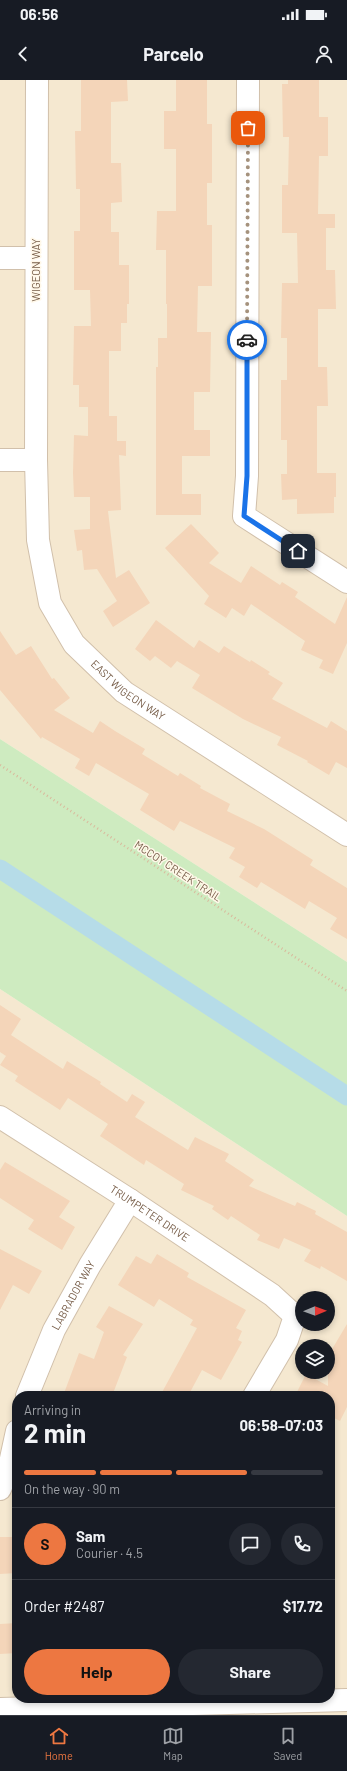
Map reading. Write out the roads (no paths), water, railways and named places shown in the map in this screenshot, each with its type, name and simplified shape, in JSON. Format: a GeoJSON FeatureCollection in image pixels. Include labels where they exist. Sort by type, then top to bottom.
{"type":"FeatureCollection","features":[{"type":"Feature","properties":{"kind":"street","name":"WIGEON WAY"},"geometry":{"type":"LineString","coordinates":[[36,460],[37,80]]}},
{"type":"Feature","properties":{"kind":"street"},"geometry":{"type":"LineString","coordinates":[[248,80],[247,476],[244,516],[347,582]]}},
{"type":"Feature","properties":{"kind":"street"},"geometry":{"type":"LineString","coordinates":[[0,258],[36,258]]}},
{"type":"Feature","properties":{"kind":"street"},"geometry":{"type":"LineString","coordinates":[[0,460],[36,460]]}},
{"type":"Feature","properties":{"kind":"street","name":"EAST WIGEON WAY"},"geometry":{"type":"LineString","coordinates":[[36,460],[38,540],[50,603],[74,644],[124,692],[347,835]]}},
{"type":"Feature","properties":{"kind":"street","name":"TRUMPETER DRIVE"},"geometry":{"type":"LineString","coordinates":[[0,1117],[130,1200],[272,1295],[295,1316],[287,1340],[257,1391]]}},
{"type":"Feature","properties":{"kind":"street","name":"LABRADOR WAY"},"geometry":{"type":"LineString","coordinates":[[29,1391],[54,1330],[90,1265],[130,1200]]}},
{"type":"Feature","properties":{"kind":"street"},"geometry":{"type":"LineString","coordinates":[[0,1489],[9,1468],[12,1454]]}},
{"type":"Feature","properties":{"kind":"street"},"geometry":{"type":"LineString","coordinates":[[335,1700],[347,1700]]}},
{"type":"Feature","properties":{"kind":"street"},"geometry":{"type":"LineString","coordinates":[[11,1711],[175,1703]]}},
{"type":"Feature","properties":{"kind":"waterway"},"geometry":{"type":"LineString","coordinates":[[0,869],[347,1096]]}}]}
